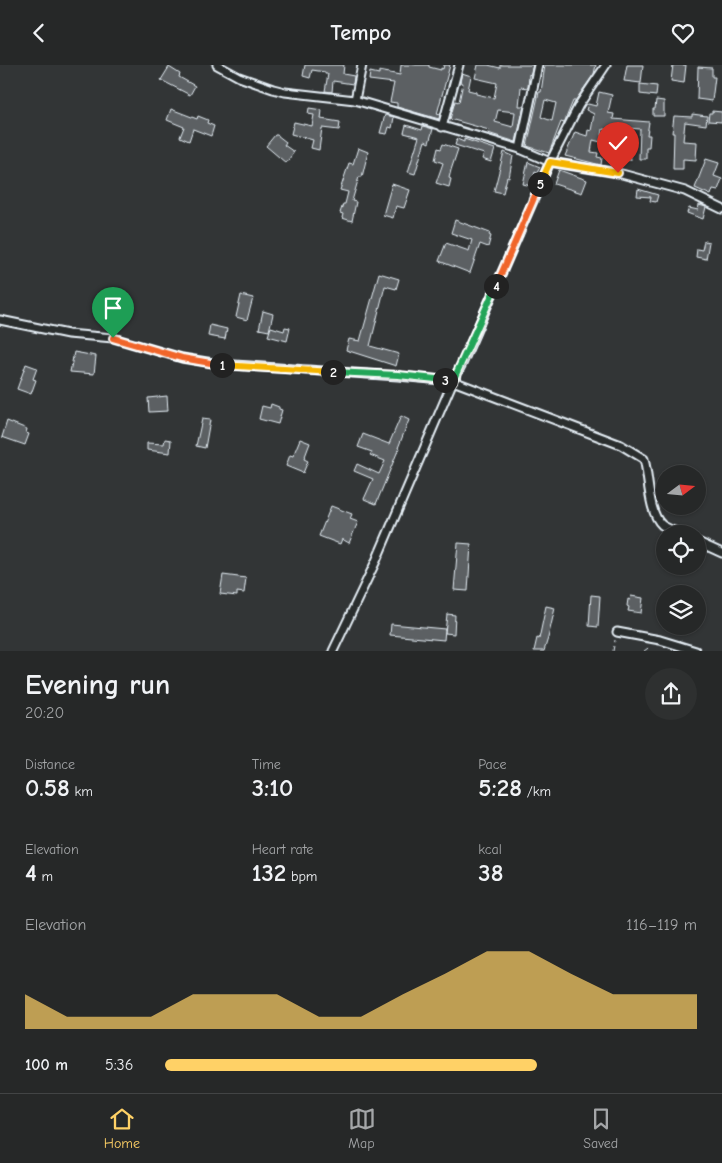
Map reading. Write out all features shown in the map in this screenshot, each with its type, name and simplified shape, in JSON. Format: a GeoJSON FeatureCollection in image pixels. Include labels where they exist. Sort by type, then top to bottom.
{"type":"FeatureCollection","features":[{"type":"Feature","properties":{"kind":"street"},"geometry":{"type":"LineString","coordinates":[[217,65],[239,77],[285,92],[354,100],[520,149],[550,162],[618,173],[685,191],[722,209]]}},
{"type":"Feature","properties":{"kind":"street"},"geometry":{"type":"LineString","coordinates":[[354,100],[362,65]]}},
{"type":"Feature","properties":{"kind":"street"},"geometry":{"type":"LineString","coordinates":[[442,127],[459,65]]}},
{"type":"Feature","properties":{"kind":"street"},"geometry":{"type":"LineString","coordinates":[[520,149],[538,65]]}},
{"type":"Feature","properties":{"kind":"street"},"geometry":{"type":"LineString","coordinates":[[333,651],[376,561],[550,162],[579,105],[606,65]]}},
{"type":"Feature","properties":{"kind":"street"},"geometry":{"type":"LineString","coordinates":[[0,320],[68,334],[113,338],[182,358],[219,364],[398,375],[453,381],[634,451],[644,459],[652,503],[659,521],[663,525]]}},
{"type":"Feature","properties":{"kind":"street"},"geometry":{"type":"LineString","coordinates":[[706,546],[722,553]]}},
{"type":"Feature","properties":{"kind":"street"},"geometry":{"type":"LineString","coordinates":[[617,632],[660,640],[696,651]]}},
{"type":"Feature","properties":{"kind":"path"},"geometry":{"type":"LineString","coordinates":[[613,651],[617,632]]}},
{"type":"Feature","properties":{"kind":"building"},"geometry":{"type":"Polygon","coordinates":[[[305,65],[344,65],[343,74],[354,76],[353,84],[333,81],[332,92],[325,91],[328,74],[312,70],[310,78],[303,76],[305,65]]]}},
{"type":"Feature","properties":{"kind":"building"},"geometry":{"type":"Polygon","coordinates":[[[401,65],[429,65],[429,67],[441,70],[444,65],[450,65],[437,114],[440,115],[439,119],[397,107],[397,103],[390,102],[394,83],[369,80],[370,72],[379,74],[379,71],[400,75],[401,65]]]}},
{"type":"Feature","properties":{"kind":"building"},"geometry":{"type":"Polygon","coordinates":[[[478,65],[500,68],[500,65],[533,65],[529,74],[528,88],[521,87],[519,106],[524,106],[516,142],[488,133],[489,130],[450,119],[455,101],[459,102],[463,83],[460,82],[462,73],[471,76],[468,90],[494,98],[497,83],[475,78],[478,65]],[[498,110],[495,122],[513,127],[515,112],[498,110]]]}},
{"type":"Feature","properties":{"kind":"building"},"geometry":{"type":"Polygon","coordinates":[[[545,65],[596,65],[594,74],[575,101],[573,101],[564,123],[561,122],[549,153],[527,146],[539,92],[541,92],[545,65]],[[545,100],[541,117],[552,121],[556,103],[545,100]]]}},
{"type":"Feature","properties":{"kind":"building"},"geometry":{"type":"Polygon","coordinates":[[[627,65],[643,65],[641,83],[624,81],[627,65]]]}},
{"type":"Feature","properties":{"kind":"building"},"geometry":{"type":"Polygon","coordinates":[[[673,65],[686,65],[684,83],[671,81],[673,65]]]}},
{"type":"Feature","properties":{"kind":"building"},"geometry":{"type":"Polygon","coordinates":[[[169,67],[180,74],[179,77],[195,86],[190,95],[161,80],[169,67]]]}},
{"type":"Feature","properties":{"kind":"building"},"geometry":{"type":"Polygon","coordinates":[[[698,67],[712,68],[712,77],[715,77],[712,101],[697,99],[698,67]]]}},
{"type":"Feature","properties":{"kind":"building"},"geometry":{"type":"Polygon","coordinates":[[[640,84],[657,86],[656,96],[640,94],[640,84]]]}},
{"type":"Feature","properties":{"kind":"building"},"geometry":{"type":"Polygon","coordinates":[[[599,92],[612,95],[608,113],[614,114],[613,119],[649,122],[647,135],[650,135],[649,147],[646,147],[646,159],[639,159],[640,129],[628,128],[631,160],[619,160],[619,157],[616,157],[616,150],[619,150],[618,132],[603,129],[601,142],[593,140],[591,152],[598,153],[597,157],[602,158],[601,165],[565,156],[575,132],[587,136],[588,130],[591,131],[594,114],[586,110],[588,104],[596,106],[599,92]]]}},
{"type":"Feature","properties":{"kind":"building"},"geometry":{"type":"Polygon","coordinates":[[[656,100],[664,101],[664,116],[653,116],[656,100]]]}},
{"type":"Feature","properties":{"kind":"building"},"geometry":{"type":"Polygon","coordinates":[[[309,108],[322,110],[321,119],[340,122],[339,130],[322,128],[319,150],[311,148],[313,140],[291,134],[294,122],[312,126],[314,115],[308,114],[309,108]]]}},
{"type":"Feature","properties":{"kind":"building"},"geometry":{"type":"Polygon","coordinates":[[[171,109],[197,119],[198,116],[208,120],[207,123],[214,126],[211,136],[193,129],[189,141],[180,137],[184,127],[167,120],[171,109]]]}},
{"type":"Feature","properties":{"kind":"building"},"geometry":{"type":"Polygon","coordinates":[[[712,111],[722,112],[722,122],[708,121],[709,113],[712,113],[712,111]]]}},
{"type":"Feature","properties":{"kind":"building"},"geometry":{"type":"Polygon","coordinates":[[[692,114],[707,116],[706,125],[685,122],[683,141],[697,142],[696,160],[683,159],[683,169],[673,169],[674,133],[672,133],[674,116],[692,117],[692,114]]]}},
{"type":"Feature","properties":{"kind":"building"},"geometry":{"type":"Polygon","coordinates":[[[385,115],[394,117],[392,128],[389,127],[387,134],[380,133],[385,115]]]}},
{"type":"Feature","properties":{"kind":"building"},"geometry":{"type":"Polygon","coordinates":[[[406,125],[422,130],[423,126],[433,129],[429,143],[425,141],[415,174],[408,172],[419,137],[404,133],[406,125]]]}},
{"type":"Feature","properties":{"kind":"building"},"geometry":{"type":"Polygon","coordinates":[[[275,135],[286,142],[284,145],[294,152],[286,163],[266,146],[275,135]]]}},
{"type":"Feature","properties":{"kind":"building"},"geometry":{"type":"Polygon","coordinates":[[[457,139],[464,142],[464,139],[495,149],[491,162],[482,159],[484,154],[455,145],[457,139]]]}},
{"type":"Feature","properties":{"kind":"building"},"geometry":{"type":"Polygon","coordinates":[[[443,144],[458,149],[449,178],[451,179],[449,187],[436,183],[443,163],[435,160],[438,148],[441,149],[443,144]]]}},
{"type":"Feature","properties":{"kind":"building"},"geometry":{"type":"Polygon","coordinates":[[[358,148],[368,152],[362,177],[359,177],[352,201],[356,202],[352,221],[342,218],[343,214],[340,213],[348,192],[340,190],[349,163],[353,164],[358,148]]]}},
{"type":"Feature","properties":{"kind":"building"},"geometry":{"type":"Polygon","coordinates":[[[504,152],[513,156],[509,178],[507,177],[503,193],[494,191],[504,152]]]}},
{"type":"Feature","properties":{"kind":"building"},"geometry":{"type":"Polygon","coordinates":[[[706,159],[719,163],[714,176],[722,179],[718,190],[713,189],[711,195],[695,188],[706,159]]]}},
{"type":"Feature","properties":{"kind":"building"},"geometry":{"type":"Polygon","coordinates":[[[528,162],[540,167],[537,173],[535,172],[531,186],[523,184],[528,162]]]}},
{"type":"Feature","properties":{"kind":"building"},"geometry":{"type":"Polygon","coordinates":[[[559,170],[587,180],[582,193],[554,184],[559,170]]]}},
{"type":"Feature","properties":{"kind":"building"},"geometry":{"type":"Polygon","coordinates":[[[392,184],[410,190],[404,208],[396,206],[393,218],[383,215],[392,184]]]}},
{"type":"Feature","properties":{"kind":"building"},"geometry":{"type":"Polygon","coordinates":[[[638,189],[658,195],[656,202],[650,201],[651,197],[637,196],[638,189]]]}},
{"type":"Feature","properties":{"kind":"building"},"geometry":{"type":"Polygon","coordinates":[[[699,205],[706,207],[703,219],[687,213],[689,208],[698,210],[699,205]]]}},
{"type":"Feature","properties":{"kind":"building"},"geometry":{"type":"Polygon","coordinates":[[[455,220],[490,233],[489,235],[491,236],[488,247],[480,244],[470,273],[439,261],[446,243],[469,251],[472,240],[451,233],[455,220]]]}},
{"type":"Feature","properties":{"kind":"building"},"geometry":{"type":"Polygon","coordinates":[[[704,241],[709,242],[706,259],[696,257],[697,249],[702,250],[704,241]]]}},
{"type":"Feature","properties":{"kind":"building"},"geometry":{"type":"Polygon","coordinates":[[[379,273],[399,279],[396,289],[385,286],[370,346],[399,354],[396,366],[346,350],[349,339],[360,341],[379,273]]]}},
{"type":"Feature","properties":{"kind":"building"},"geometry":{"type":"Polygon","coordinates":[[[241,295],[253,298],[247,320],[236,317],[241,295]]]}},
{"type":"Feature","properties":{"kind":"building"},"geometry":{"type":"Polygon","coordinates":[[[263,311],[273,314],[269,331],[259,329],[263,311]]]}},
{"type":"Feature","properties":{"kind":"building"},"geometry":{"type":"Polygon","coordinates":[[[210,325],[227,329],[225,339],[208,336],[210,325]]]}},
{"type":"Feature","properties":{"kind":"building"},"geometry":{"type":"Polygon","coordinates":[[[271,327],[284,331],[285,327],[290,328],[287,341],[268,336],[271,327]]]}},
{"type":"Feature","properties":{"kind":"building"},"geometry":{"type":"Polygon","coordinates":[[[74,352],[96,356],[94,374],[70,372],[74,352]]]}},
{"type":"Feature","properties":{"kind":"building"},"geometry":{"type":"Polygon","coordinates":[[[26,364],[37,368],[33,379],[36,380],[31,394],[17,389],[26,364]]]}},
{"type":"Feature","properties":{"kind":"building"},"geometry":{"type":"Polygon","coordinates":[[[167,396],[168,411],[149,412],[148,398],[167,396]]]}},
{"type":"Feature","properties":{"kind":"building"},"geometry":{"type":"Polygon","coordinates":[[[271,404],[282,410],[278,424],[259,419],[262,406],[270,408],[271,404]]]}},
{"type":"Feature","properties":{"kind":"building"},"geometry":{"type":"Polygon","coordinates":[[[401,416],[409,420],[376,504],[364,499],[373,479],[354,471],[357,464],[379,474],[385,461],[370,455],[372,452],[358,447],[363,434],[389,444],[401,416]]]}},
{"type":"Feature","properties":{"kind":"building"},"geometry":{"type":"Polygon","coordinates":[[[202,419],[210,420],[205,448],[196,446],[202,419]]]}},
{"type":"Feature","properties":{"kind":"building"},"geometry":{"type":"Polygon","coordinates":[[[7,421],[27,429],[26,433],[29,434],[25,445],[2,437],[7,421]]]}},
{"type":"Feature","properties":{"kind":"building"},"geometry":{"type":"Polygon","coordinates":[[[165,439],[171,440],[170,453],[147,450],[147,443],[164,444],[165,439]]]}},
{"type":"Feature","properties":{"kind":"building"},"geometry":{"type":"Polygon","coordinates":[[[300,439],[310,443],[304,459],[308,461],[303,473],[286,466],[290,455],[293,456],[300,439]]]}},
{"type":"Feature","properties":{"kind":"building"},"geometry":{"type":"Polygon","coordinates":[[[331,506],[352,514],[350,519],[358,522],[349,543],[342,539],[340,544],[319,536],[331,506]]]}},
{"type":"Feature","properties":{"kind":"building"},"geometry":{"type":"Polygon","coordinates":[[[458,543],[471,544],[468,591],[454,590],[458,543]]]}},
{"type":"Feature","properties":{"kind":"building"},"geometry":{"type":"Polygon","coordinates":[[[223,575],[246,578],[244,593],[237,592],[237,596],[220,594],[223,575]]]}},
{"type":"Feature","properties":{"kind":"building"},"geometry":{"type":"Polygon","coordinates":[[[591,595],[600,596],[598,627],[589,626],[591,595]]]}},
{"type":"Feature","properties":{"kind":"building"},"geometry":{"type":"Polygon","coordinates":[[[631,596],[643,598],[641,613],[628,611],[628,599],[630,600],[631,596]]]}},
{"type":"Feature","properties":{"kind":"building"},"geometry":{"type":"Polygon","coordinates":[[[546,606],[555,608],[548,638],[544,651],[534,651],[537,638],[539,639],[546,606]]]}},
{"type":"Feature","properties":{"kind":"building"},"geometry":{"type":"Polygon","coordinates":[[[447,614],[455,615],[454,634],[445,633],[447,614]]]}},
{"type":"Feature","properties":{"kind":"building"},"geometry":{"type":"Polygon","coordinates":[[[391,624],[445,629],[444,640],[390,635],[391,624]]]}},
{"type":"Feature","properties":{"kind":"route"},"geometry":{"type":"LineString","coordinates":[[113,338],[182,358],[219,364],[398,375],[453,381],[550,162],[618,173]]}}]}
